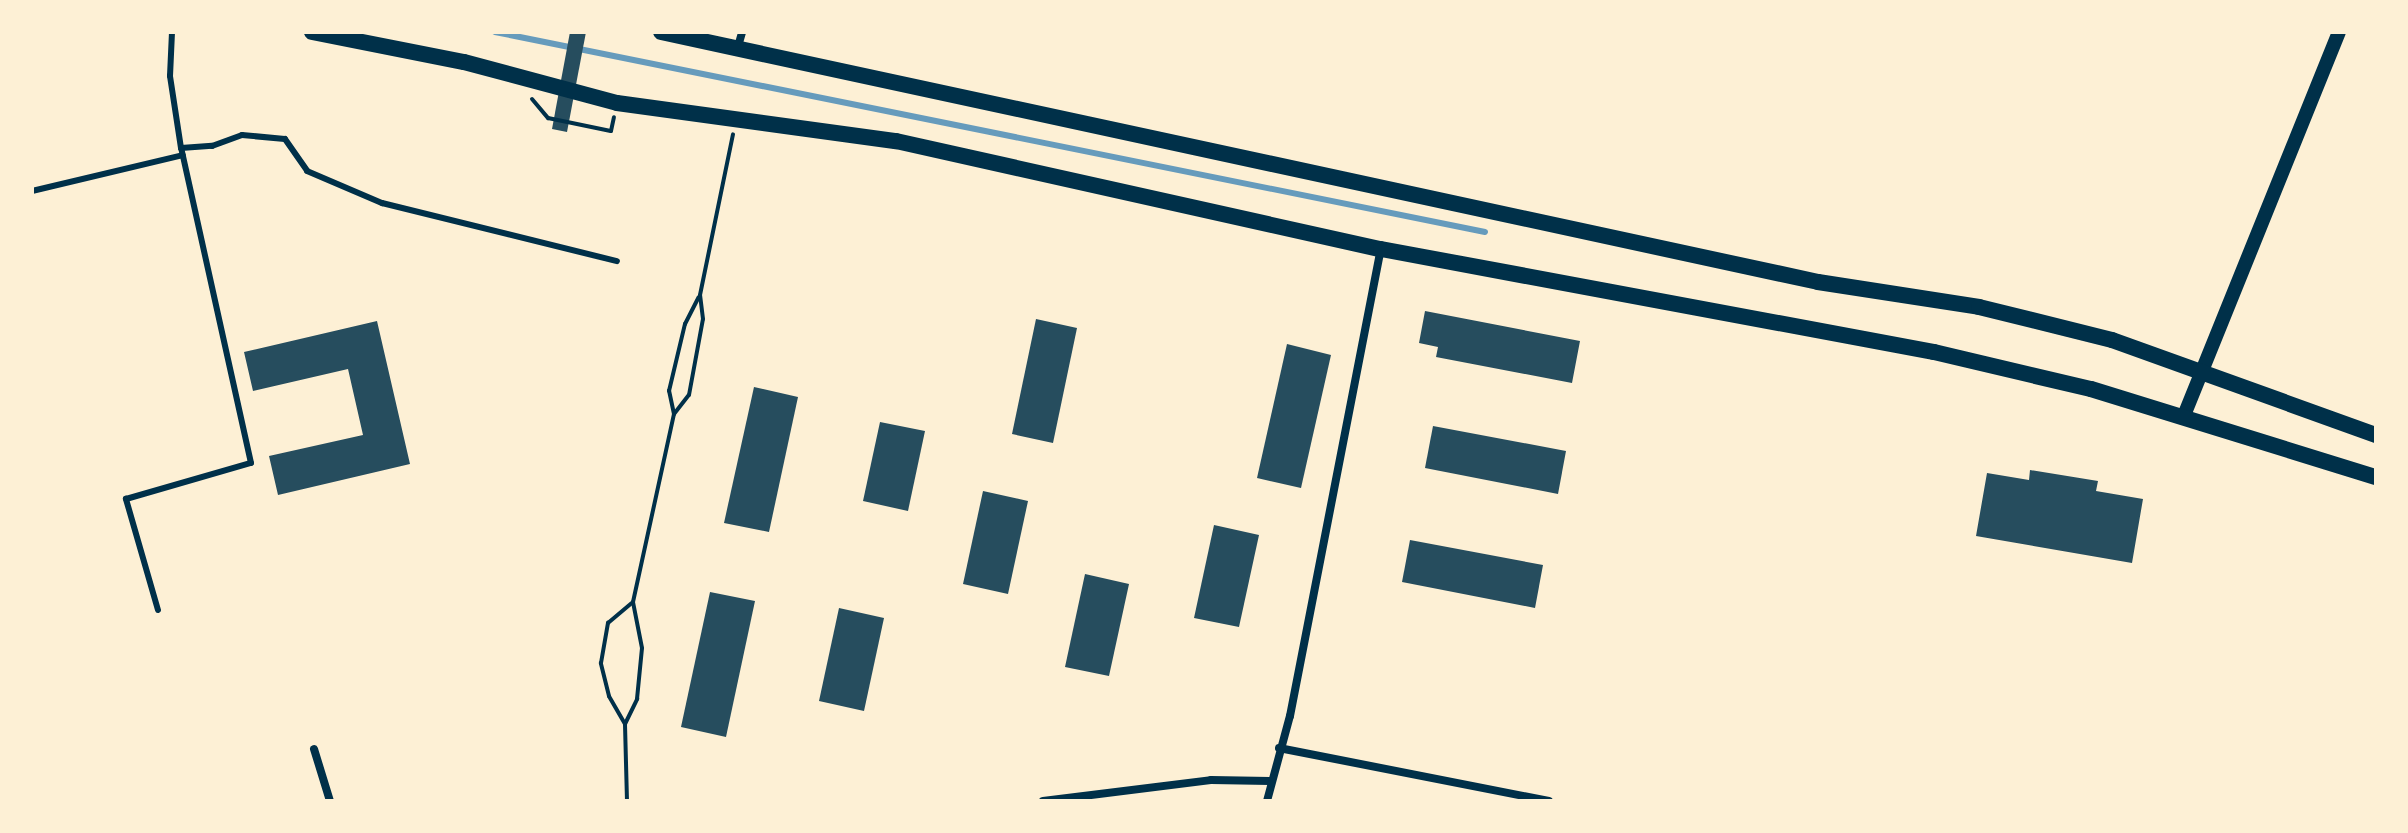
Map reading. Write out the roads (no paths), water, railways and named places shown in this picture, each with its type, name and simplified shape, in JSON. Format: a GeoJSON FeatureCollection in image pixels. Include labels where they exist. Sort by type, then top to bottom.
{"type":"FeatureCollection","features":[{"type":"Feature","properties":{"kind":"main road"},"geometry":{"type":"LineString","coordinates":[[312,32],[464,62],[617,103],[736,122],[896,141],[1381,249],[1934,352],[2091,389],[2376,477]]}},
{"type":"Feature","properties":{"kind":"main road"},"geometry":{"type":"LineString","coordinates":[[661,32],[1818,282],[1979,307],[2112,340],[2376,435]]}},
{"type":"Feature","properties":{"kind":"street"},"geometry":{"type":"LineString","coordinates":[[737,50],[742,32]]}},
{"type":"Feature","properties":{"kind":"street"},"geometry":{"type":"LineString","coordinates":[[2183,418],[2339,32]]}},
{"type":"Feature","properties":{"kind":"street"},"geometry":{"type":"LineString","coordinates":[[1267,801],[1290,716],[1381,249]]}},
{"type":"Feature","properties":{"kind":"street"},"geometry":{"type":"LineString","coordinates":[[1279,748],[1549,801]]}},
{"type":"Feature","properties":{"kind":"street"},"geometry":{"type":"LineString","coordinates":[[314,749],[330,801]]}},
{"type":"Feature","properties":{"kind":"street"},"geometry":{"type":"LineString","coordinates":[[1043,801],[1211,780],[1270,781]]}},
{"type":"Feature","properties":{"kind":"lane"},"geometry":{"type":"LineString","coordinates":[[158,610],[126,499],[251,463],[182,152],[170,76],[172,32]]}},
{"type":"Feature","properties":{"kind":"lane"},"geometry":{"type":"LineString","coordinates":[[32,191],[212,146],[242,135],[285,139],[307,171],[382,203],[617,261]]}},
{"type":"Feature","properties":{"kind":"waterway"},"geometry":{"type":"LineString","coordinates":[[495,32],[1485,232]]}}]}
